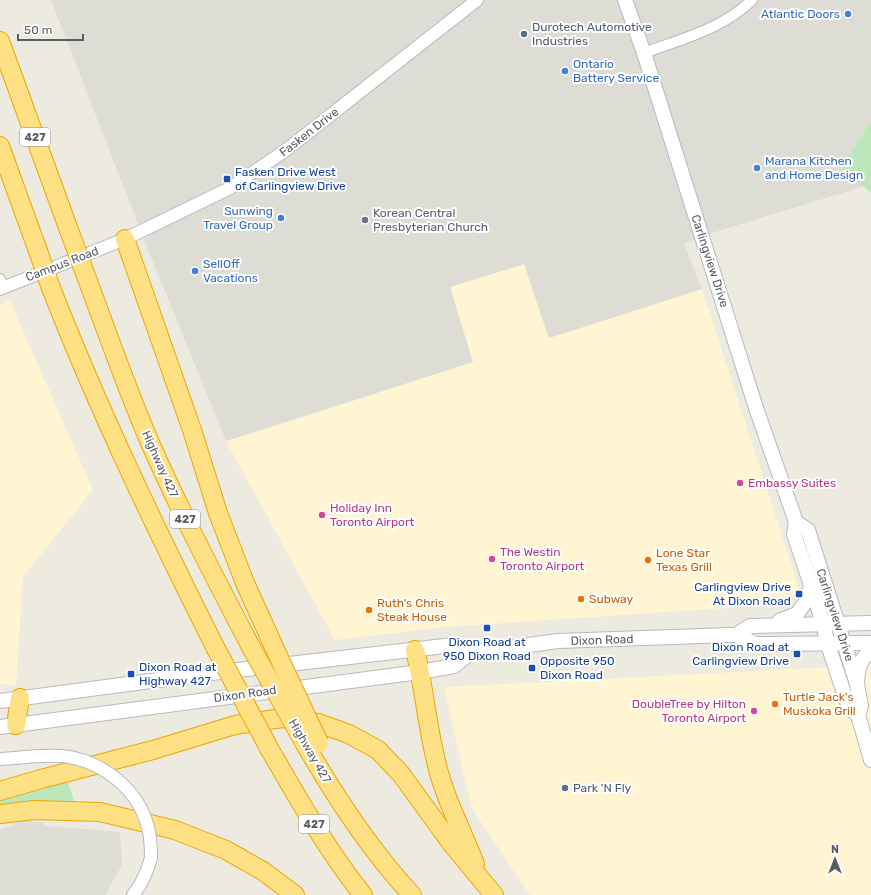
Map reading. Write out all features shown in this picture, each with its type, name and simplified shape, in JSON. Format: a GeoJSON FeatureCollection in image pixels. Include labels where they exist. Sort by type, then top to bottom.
{"type":"FeatureCollection","features":[{"type":"Feature","properties":{"kind":"highway","name":"Highway 427"},"geometry":{"type":"LineString","coordinates":[[0,40],[123,375],[151,445],[198,546],[252,649],[312,743],[342,806],[380,857],[412,895]]}},
{"type":"Feature","properties":{"kind":"highway","name":"427"},"geometry":{"type":"LineString","coordinates":[[0,146],[51,288],[70,336],[114,438],[158,533],[215,647],[270,750],[319,831],[363,895]]}},
{"type":"Feature","properties":{"kind":"highway"},"geometry":{"type":"LineString","coordinates":[[125,239],[187,416],[218,513],[245,583],[274,647],[312,743]]}},
{"type":"Feature","properties":{"kind":"highway"},"geometry":{"type":"LineString","coordinates":[[415,650],[436,761],[446,794],[480,876]]}},
{"type":"Feature","properties":{"kind":"highway"},"geometry":{"type":"LineString","coordinates":[[8,726],[20,698]]}},
{"type":"Feature","properties":{"kind":"highway"},"geometry":{"type":"LineString","coordinates":[[0,791],[47,777],[153,750],[235,725],[282,718],[318,723],[349,734],[378,750],[401,774],[451,843],[480,876],[494,895]]}},
{"type":"Feature","properties":{"kind":"highway"},"geometry":{"type":"LineString","coordinates":[[0,814],[34,810],[100,812],[175,830],[226,850],[263,872],[295,895]]}},
{"type":"Feature","properties":{"kind":"main road","name":"Carlingview Drive"},"geometry":{"type":"LineString","coordinates":[[625,0],[644,53],[754,402],[796,522],[794,534],[849,708],[858,715]]}},
{"type":"Feature","properties":{"kind":"main road","name":"Carlingview Drive"},"geometry":{"type":"LineString","coordinates":[[796,522],[808,530],[838,623],[857,684],[861,706],[858,715],[871,760]]}},
{"type":"Feature","properties":{"kind":"main road"},"geometry":{"type":"LineString","coordinates":[[768,624],[798,614],[807,600],[811,586]]}},
{"type":"Feature","properties":{"kind":"main road","name":"Dixon Road"},"geometry":{"type":"LineString","coordinates":[[736,635],[750,626],[768,624],[871,623]]}},
{"type":"Feature","properties":{"kind":"main road","name":"Dixon Road"},"geometry":{"type":"LineString","coordinates":[[8,726],[420,672],[454,666],[470,653],[558,641],[736,635],[756,644],[871,643]]}},
{"type":"Feature","properties":{"kind":"main road","name":"Dixon Road"},"geometry":{"type":"LineString","coordinates":[[0,701],[203,674],[453,645],[470,653]]}},
{"type":"Feature","properties":{"kind":"main road"},"geometry":{"type":"LineString","coordinates":[[857,684],[860,664],[866,655],[871,652]]}},
{"type":"Feature","properties":{"kind":"street","name":"Fasken Drive"},"geometry":{"type":"LineString","coordinates":[[125,239],[224,191],[286,150],[477,0]]}},
{"type":"Feature","properties":{"kind":"street"},"geometry":{"type":"LineString","coordinates":[[644,53],[719,25],[742,10],[752,0]]}},
{"type":"Feature","properties":{"kind":"street","name":"Campus Road"},"geometry":{"type":"LineString","coordinates":[[1,285],[125,239]]}},
{"type":"Feature","properties":{"kind":"street"},"geometry":{"type":"LineString","coordinates":[[0,760],[63,756],[82,760],[102,769],[119,781],[132,795],[141,809],[148,827],[151,843],[147,873],[133,895]]}},
{"type":"Feature","properties":{"kind":"shaded area"},"geometry":{"type":"Polygon","coordinates":[[[51,0],[871,0],[871,122],[842,167],[865,186],[715,232],[684,244],[702,289],[549,338],[524,264],[450,287],[473,362],[226,441],[149,252],[51,0]]]}},
{"type":"Feature","properties":{"kind":"shaded area"},"geometry":{"type":"Polygon","coordinates":[[[524,264],[549,338],[702,289],[799,588],[788,604],[446,627],[335,640],[226,441],[472,362],[450,287],[524,264]]]}},
{"type":"Feature","properties":{"kind":"shaded area"},"geometry":{"type":"Polygon","coordinates":[[[10,301],[93,490],[23,577],[16,685],[0,684],[0,305],[10,301]]]}},
{"type":"Feature","properties":{"kind":"shaded area"},"geometry":{"type":"Polygon","coordinates":[[[871,665],[871,895],[530,895],[471,807],[444,687],[871,665]]]}},
{"type":"Feature","properties":{"kind":"shaded area"},"geometry":{"type":"Polygon","coordinates":[[[25,820],[44,823],[45,826],[120,832],[122,865],[105,895],[0,895],[0,829],[13,826],[25,820]]]}},
{"type":"Feature","properties":{"kind":"green space"},"geometry":{"type":"Polygon","coordinates":[[[871,122],[871,193],[842,167],[871,122]]]}},
{"type":"Feature","properties":{"kind":"green space"},"geometry":{"type":"Polygon","coordinates":[[[67,779],[75,805],[0,807],[0,798],[67,779]]]}},
{"type":"Feature","properties":{"kind":"place","name":"Atlantic Doors"},"geometry":{"type":"Point","coordinates":[848,14]}},
{"type":"Feature","properties":{"kind":"place","name":"Durotech Automotive Industries"},"geometry":{"type":"Point","coordinates":[524,34]}},
{"type":"Feature","properties":{"kind":"place","name":"Ontario Battery Service"},"geometry":{"type":"Point","coordinates":[565,71]}},
{"type":"Feature","properties":{"kind":"place","name":"Marana Kitchen and Home Design"},"geometry":{"type":"Point","coordinates":[757,168]}},
{"type":"Feature","properties":{"kind":"place","name":"Fasken Drive West of Carlingview Drive"},"geometry":{"type":"Point","coordinates":[227,179]}},
{"type":"Feature","properties":{"kind":"place","name":"Sunwing Travel Group"},"geometry":{"type":"Point","coordinates":[281,218]}},
{"type":"Feature","properties":{"kind":"place","name":"Korean Central Presbyterian Church"},"geometry":{"type":"Point","coordinates":[365,220]}},
{"type":"Feature","properties":{"kind":"place","name":"SellOff Vacations"},"geometry":{"type":"Point","coordinates":[195,271]}},
{"type":"Feature","properties":{"kind":"place","name":"Embassy Suites"},"geometry":{"type":"Point","coordinates":[740,483]}},
{"type":"Feature","properties":{"kind":"place","name":"Holiday Inn Toronto Airport"},"geometry":{"type":"Point","coordinates":[322,515]}},
{"type":"Feature","properties":{"kind":"place","name":"The Westin Toronto Airport"},"geometry":{"type":"Point","coordinates":[492,559]}},
{"type":"Feature","properties":{"kind":"place","name":"Lone Star Texas Grill"},"geometry":{"type":"Point","coordinates":[648,560]}},
{"type":"Feature","properties":{"kind":"place","name":"Carlingview Drive At Dixon Road"},"geometry":{"type":"Point","coordinates":[799,594]}},
{"type":"Feature","properties":{"kind":"place","name":"Subway"},"geometry":{"type":"Point","coordinates":[581,599]}},
{"type":"Feature","properties":{"kind":"place","name":"Ruth's Chris Steak House"},"geometry":{"type":"Point","coordinates":[369,610]}},
{"type":"Feature","properties":{"kind":"place","name":"Dixon Road at 950 Dixon Road"},"geometry":{"type":"Point","coordinates":[487,628]}},
{"type":"Feature","properties":{"kind":"place","name":"Dixon Road at Carlingview Drive"},"geometry":{"type":"Point","coordinates":[797,654]}},
{"type":"Feature","properties":{"kind":"place","name":"Opposite 950 Dixon Road"},"geometry":{"type":"Point","coordinates":[532,668]}},
{"type":"Feature","properties":{"kind":"place","name":"Dixon Road at Highway 427"},"geometry":{"type":"Point","coordinates":[131,674]}},
{"type":"Feature","properties":{"kind":"place","name":"Turtle Jack's Muskoka Grill"},"geometry":{"type":"Point","coordinates":[775,704]}},
{"type":"Feature","properties":{"kind":"place","name":"DoubleTree by Hilton Toronto Airport"},"geometry":{"type":"Point","coordinates":[754,711]}},
{"type":"Feature","properties":{"kind":"place","name":"Park 'N Fly"},"geometry":{"type":"Point","coordinates":[565,788]}}]}
